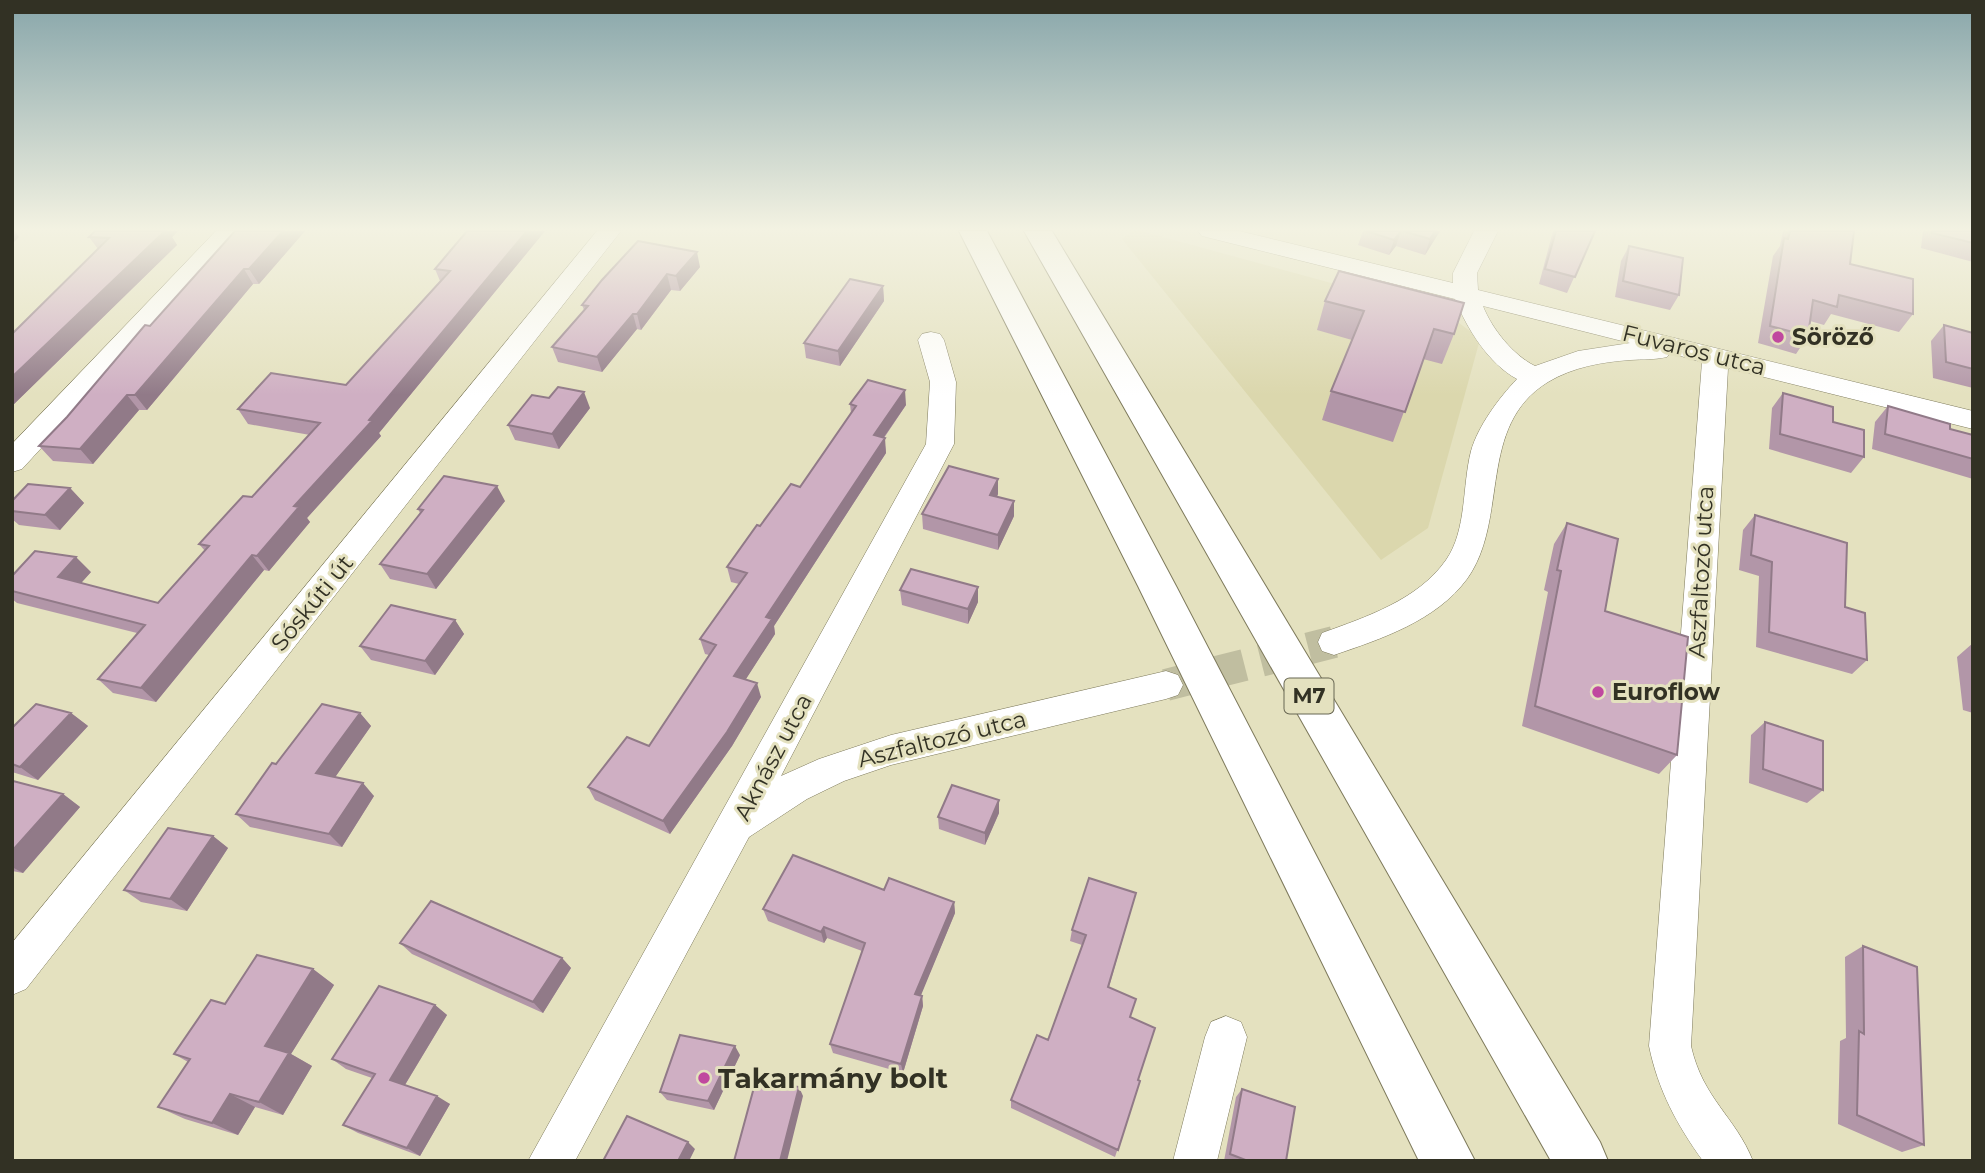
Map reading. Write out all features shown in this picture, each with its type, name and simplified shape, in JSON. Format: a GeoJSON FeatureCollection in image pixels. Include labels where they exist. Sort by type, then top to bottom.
{"type":"FeatureCollection","features":[{"type":"Feature","properties":{"kind":"highway"},"geometry":{"type":"LineString","coordinates":[[1001,286],[1157,586],[1448,1161]]}},
{"type":"Feature","properties":{"kind":"highway","name":"M7"},"geometry":{"type":"LineString","coordinates":[[1070,286],[1581,1161]]}},
{"type":"Feature","properties":{"kind":"street"},"geometry":{"type":"LineString","coordinates":[[12,462],[178,286]]}},
{"type":"Feature","properties":{"kind":"street","name":"Sóskúti út"},"geometry":{"type":"LineString","coordinates":[[12,975],[565,286]]}},
{"type":"Feature","properties":{"kind":"street","name":"Fuvaros utca"},"geometry":{"type":"LineString","coordinates":[[1426,286],[1716,354],[1973,420]]}},
{"type":"Feature","properties":{"kind":"street"},"geometry":{"type":"LineString","coordinates":[[1466,286],[1466,296],[1475,318],[1511,365],[1536,378]]}},
{"type":"Feature","properties":{"kind":"street","name":"Aknász utca"},"geometry":{"type":"LineString","coordinates":[[550,1161],[733,831],[940,444],[943,382],[931,340]]}},
{"type":"Feature","properties":{"kind":"street"},"geometry":{"type":"LineString","coordinates":[[1334,642],[1399,616],[1456,570],[1469,545],[1478,509],[1484,453],[1511,403],[1536,378],[1570,363],[1609,354],[1655,351],[1716,354]]}},
{"type":"Feature","properties":{"kind":"street","name":"Aszfaltozó utca"},"geometry":{"type":"LineString","coordinates":[[1716,354],[1670,1046],[1675,1073],[1685,1097],[1731,1161]]}},
{"type":"Feature","properties":{"kind":"street","name":"Aszfaltozó utca"},"geometry":{"type":"LineString","coordinates":[[733,831],[783,792],[848,762],[1166,685]]}},
{"type":"Feature","properties":{"kind":"street"},"geometry":{"type":"LineString","coordinates":[[1195,1161],[1226,1037]]}},
{"type":"Feature","properties":{"kind":"shaded area"},"geometry":{"type":"Polygon","coordinates":[[[1160,286],[1341,286],[1448,315],[1474,334],[1479,343],[1428,528],[1381,560],[1160,286]]]}},
{"type":"Feature","properties":{"kind":"building"},"geometry":{"type":"Polygon","coordinates":[[[61,286],[108,286],[12,377],[12,334],[61,286]]]}},
{"type":"Feature","properties":{"kind":"building"},"geometry":{"type":"Polygon","coordinates":[[[186,286],[230,286],[135,395],[127,395],[80,449],[39,446],[145,325],[150,326],[186,286]]]}},
{"type":"Feature","properties":{"kind":"building"},"geometry":{"type":"Polygon","coordinates":[[[437,286],[481,286],[369,420],[372,421],[294,506],[299,507],[257,556],[252,555],[141,688],[98,679],[145,625],[12,591],[12,576],[35,551],[76,557],[58,577],[158,603],[209,546],[199,544],[243,496],[252,497],[320,423],[238,409],[271,373],[346,385],[437,286]]]}},
{"type":"Feature","properties":{"kind":"building"},"geometry":{"type":"Polygon","coordinates":[[[597,286],[658,286],[637,314],[633,314],[597,357],[552,347],[588,306],[582,305],[597,286]]]}},
{"type":"Feature","properties":{"kind":"building"},"geometry":{"type":"Polygon","coordinates":[[[845,286],[883,286],[838,351],[804,343],[845,286]]]}},
{"type":"Feature","properties":{"kind":"building"},"geometry":{"type":"Polygon","coordinates":[[[1332,286],[1397,286],[1464,303],[1454,334],[1434,329],[1405,412],[1331,391],[1364,311],[1325,301],[1332,286]]]}},
{"type":"Feature","properties":{"kind":"building"},"geometry":{"type":"Polygon","coordinates":[[[1642,286],[1680,286],[1679,295],[1642,286]]]}},
{"type":"Feature","properties":{"kind":"building"},"geometry":{"type":"Polygon","coordinates":[[[1776,286],[1913,286],[1913,314],[1839,295],[1837,307],[1813,300],[1808,336],[1770,326],[1776,286]]]}},
{"type":"Feature","properties":{"kind":"building"},"geometry":{"type":"Polygon","coordinates":[[[1944,325],[1973,333],[1973,369],[1946,362],[1944,325]]]}},
{"type":"Feature","properties":{"kind":"building"},"geometry":{"type":"Polygon","coordinates":[[[868,380],[905,390],[874,435],[885,438],[766,617],[772,619],[734,676],[757,683],[727,732],[663,821],[588,787],[627,737],[649,746],[716,645],[700,639],[747,573],[727,567],[791,484],[800,487],[856,406],[850,404],[868,380]]]}},
{"type":"Feature","properties":{"kind":"building"},"geometry":{"type":"Polygon","coordinates":[[[558,387],[584,392],[552,434],[508,425],[532,395],[549,398],[558,387]]]}},
{"type":"Feature","properties":{"kind":"building"},"geometry":{"type":"Polygon","coordinates":[[[1783,393],[1833,407],[1833,422],[1864,430],[1864,457],[1780,434],[1783,393]]]}},
{"type":"Feature","properties":{"kind":"building"},"geometry":{"type":"Polygon","coordinates":[[[1888,406],[1950,424],[1950,429],[1973,435],[1973,459],[1885,434],[1888,406]]]}},
{"type":"Feature","properties":{"kind":"building"},"geometry":{"type":"Polygon","coordinates":[[[949,466],[998,479],[990,495],[1014,501],[998,535],[922,514],[949,466]]]}},
{"type":"Feature","properties":{"kind":"building"},"geometry":{"type":"Polygon","coordinates":[[[444,476],[497,486],[427,574],[380,564],[423,510],[418,509],[444,476]]]}},
{"type":"Feature","properties":{"kind":"building"},"geometry":{"type":"Polygon","coordinates":[[[28,484],[70,488],[45,515],[12,511],[12,501],[28,484]]]}},
{"type":"Feature","properties":{"kind":"building"},"geometry":{"type":"Polygon","coordinates":[[[1755,515],[1847,543],[1845,607],[1865,613],[1867,660],[1769,632],[1772,562],[1751,555],[1755,515]]]}},
{"type":"Feature","properties":{"kind":"building"},"geometry":{"type":"Polygon","coordinates":[[[1567,523],[1618,539],[1605,611],[1688,637],[1677,755],[1535,706],[1561,571],[1557,570],[1567,523]]]}},
{"type":"Feature","properties":{"kind":"building"},"geometry":{"type":"Polygon","coordinates":[[[911,569],[978,587],[968,609],[900,590],[911,569]]]}},
{"type":"Feature","properties":{"kind":"building"},"geometry":{"type":"Polygon","coordinates":[[[391,605],[455,620],[425,661],[360,646],[391,605]]]}},
{"type":"Feature","properties":{"kind":"building"},"geometry":{"type":"Polygon","coordinates":[[[36,704],[71,713],[20,767],[12,764],[12,728],[36,704]]]}},
{"type":"Feature","properties":{"kind":"building"},"geometry":{"type":"Polygon","coordinates":[[[322,704],[360,713],[316,773],[363,783],[329,834],[236,814],[272,763],[276,764],[322,704]]]}},
{"type":"Feature","properties":{"kind":"building"},"geometry":{"type":"Polygon","coordinates":[[[1765,722],[1823,741],[1823,790],[1763,769],[1765,722]]]}},
{"type":"Feature","properties":{"kind":"building"},"geometry":{"type":"Polygon","coordinates":[[[12,782],[63,794],[12,851],[12,782]]]}},
{"type":"Feature","properties":{"kind":"building"},"geometry":{"type":"Polygon","coordinates":[[[952,785],[999,800],[985,833],[938,817],[952,785]]]}},
{"type":"Feature","properties":{"kind":"building"},"geometry":{"type":"Polygon","coordinates":[[[168,828],[213,836],[170,899],[124,890],[168,828]]]}},
{"type":"Feature","properties":{"kind":"building"},"geometry":{"type":"Polygon","coordinates":[[[793,855],[884,890],[889,878],[954,902],[915,994],[922,996],[901,1064],[830,1044],[865,943],[824,927],[821,932],[763,909],[793,855]]]}},
{"type":"Feature","properties":{"kind":"building"},"geometry":{"type":"Polygon","coordinates":[[[1089,878],[1136,893],[1108,987],[1136,999],[1130,1017],[1155,1028],[1118,1150],[1011,1100],[1037,1035],[1048,1040],[1086,935],[1072,930],[1089,878]]]}},
{"type":"Feature","properties":{"kind":"building"},"geometry":{"type":"Polygon","coordinates":[[[431,901],[562,958],[533,1002],[400,943],[431,901]]]}},
{"type":"Feature","properties":{"kind":"building"},"geometry":{"type":"Polygon","coordinates":[[[1863,946],[1917,967],[1924,1145],[1857,1115],[1859,1031],[1864,1034],[1863,946]]]}},
{"type":"Feature","properties":{"kind":"building"},"geometry":{"type":"Polygon","coordinates":[[[257,955],[313,969],[265,1046],[289,1053],[259,1102],[230,1094],[212,1123],[158,1107],[190,1059],[174,1054],[211,1000],[225,1004],[257,955]]]}},
{"type":"Feature","properties":{"kind":"building"},"geometry":{"type":"Polygon","coordinates":[[[379,986],[435,1005],[390,1080],[437,1096],[407,1148],[343,1125],[375,1074],[332,1059],[379,986]]]}},
{"type":"Feature","properties":{"kind":"building","name":"Takarmány bolt"},"geometry":{"type":"Polygon","coordinates":[[[680,1035],[735,1046],[708,1101],[660,1092],[680,1035]]]}},
{"type":"Feature","properties":{"kind":"building"},"geometry":{"type":"Polygon","coordinates":[[[756,1080],[799,1087],[780,1161],[734,1161],[756,1080]]]}},
{"type":"Feature","properties":{"kind":"building"},"geometry":{"type":"Polygon","coordinates":[[[1242,1089],[1295,1107],[1286,1161],[1248,1161],[1230,1154],[1242,1089]]]}},
{"type":"Feature","properties":{"kind":"building"},"geometry":{"type":"Polygon","coordinates":[[[627,1116],[688,1142],[678,1161],[603,1161],[627,1116]]]}},
{"type":"Feature","properties":{"kind":"tunnel"},"geometry":{"type":"LineString","coordinates":[[1166,685],[1334,642]]}},
{"type":"Feature","properties":{"kind":"place","name":"Söröző"},"geometry":{"type":"Point","coordinates":[1778,337]}},
{"type":"Feature","properties":{"kind":"place","name":"Euroflow"},"geometry":{"type":"Point","coordinates":[1598,692]}},
{"type":"Feature","properties":{"kind":"place","name":"Takarmány bolt"},"geometry":{"type":"Point","coordinates":[704,1078]}}]}
